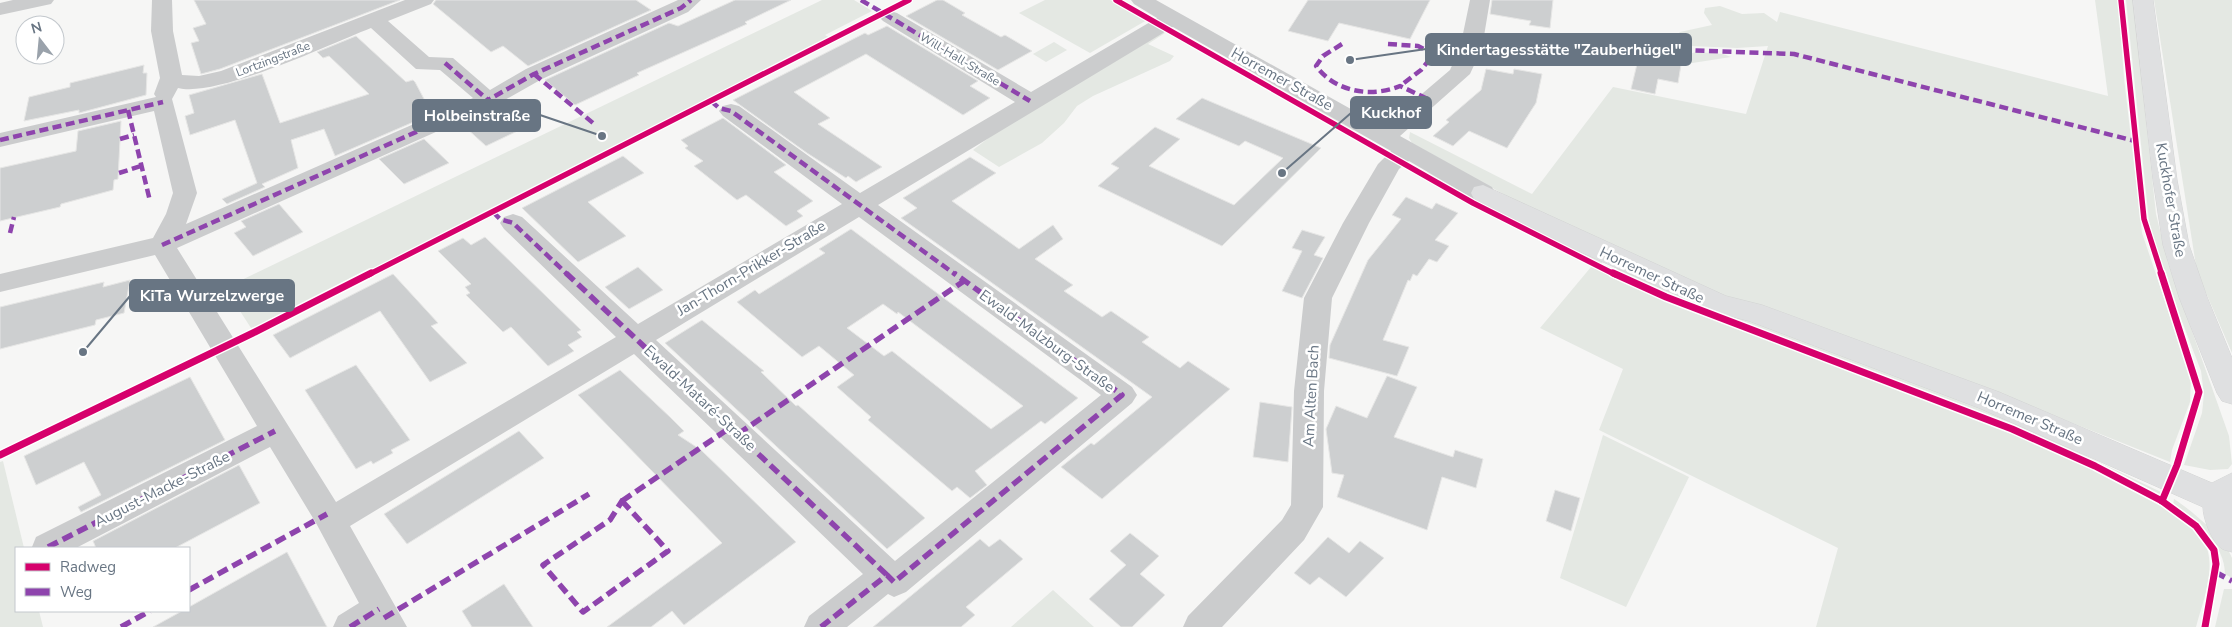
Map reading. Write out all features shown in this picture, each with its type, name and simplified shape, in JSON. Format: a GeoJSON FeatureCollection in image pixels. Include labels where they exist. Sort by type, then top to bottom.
{"type":"FeatureCollection","features":[{"type":"Feature","properties":{"kind":"main road","name":"Kuckhofer Straße"},"geometry":{"type":"LineString","coordinates":[[2143,0],[2165,180],[2176,245],[2203,324],[2232,392]]}},
{"type":"Feature","properties":{"kind":"main road","name":"Horremer Straße"},"geometry":{"type":"LineString","coordinates":[[1483,193],[1541,223],[1683,286],[1723,308],[1752,312],[1964,391],[2225,493]]}},
{"type":"Feature","properties":{"kind":"main road"},"geometry":{"type":"LineString","coordinates":[[2225,493],[2220,518],[2232,538]]}},
{"type":"Feature","properties":{"kind":"street"},"geometry":{"type":"LineString","coordinates":[[0,9],[44,0]]}},
{"type":"Feature","properties":{"kind":"street"},"geometry":{"type":"LineString","coordinates":[[162,0],[162,31],[170,78],[163,102],[185,193],[179,214],[162,245]]}},
{"type":"Feature","properties":{"kind":"street","name":"Lortzingstraße"},"geometry":{"type":"LineString","coordinates":[[170,78],[181,82],[197,82],[229,76],[424,0]]}},
{"type":"Feature","properties":{"kind":"street"},"geometry":{"type":"LineString","coordinates":[[0,283],[162,245],[488,100],[534,74],[681,8],[691,0]]}},
{"type":"Feature","properties":{"kind":"street","name":"Horremer Straße"},"geometry":{"type":"LineString","coordinates":[[1141,0],[1483,193]]}},
{"type":"Feature","properties":{"kind":"street","name":"Am Alten Bach"},"geometry":{"type":"LineString","coordinates":[[1200,627],[1293,530],[1307,507],[1309,391],[1318,298],[1356,224],[1390,164],[1397,144],[1467,63],[1480,0]]}},
{"type":"Feature","properties":{"kind":"street","name":"Will-Hall-Straße"},"geometry":{"type":"LineString","coordinates":[[890,17],[1030,101]]}},
{"type":"Feature","properties":{"kind":"street","name":"Jan-Thorn-Prikker-Straße"},"geometry":{"type":"LineString","coordinates":[[331,521],[1030,101],[1172,18]]}},
{"type":"Feature","properties":{"kind":"street"},"geometry":{"type":"LineString","coordinates":[[374,20],[424,64],[445,64],[488,100]]}},
{"type":"Feature","properties":{"kind":"street"},"geometry":{"type":"LineString","coordinates":[[0,140],[163,102]]}},
{"type":"Feature","properties":{"kind":"street","name":"Ewald-Malzburg-Straße"},"geometry":{"type":"LineString","coordinates":[[731,111],[1122,395],[894,582],[887,575]]}},
{"type":"Feature","properties":{"kind":"street","name":"Ewald-Mataré-Straße"},"geometry":{"type":"LineString","coordinates":[[513,223],[887,575]]}},
{"type":"Feature","properties":{"kind":"street"},"geometry":{"type":"LineString","coordinates":[[162,245],[331,521],[384,618],[350,627]]}},
{"type":"Feature","properties":{"kind":"street","name":"August-Macke-Straße"},"geometry":{"type":"LineString","coordinates":[[48,547],[275,431]]}},
{"type":"Feature","properties":{"kind":"street"},"geometry":{"type":"LineString","coordinates":[[821,627],[887,575]]}},
{"type":"Feature","properties":{"kind":"shaded area"},"geometry":{"type":"Polygon","coordinates":[[[822,0],[854,0],[872,11],[825,35],[830,38],[270,321],[251,328],[225,288],[822,0]]]}},
{"type":"Feature","properties":{"kind":"shaded area"},"geometry":{"type":"Polygon","coordinates":[[[1045,0],[1110,0],[1147,20],[1090,53],[1019,13],[1045,0]]]}},
{"type":"Feature","properties":{"kind":"shaded area"},"geometry":{"type":"Polygon","coordinates":[[[2095,0],[2118,0],[2124,78],[2142,233],[2191,378],[2190,402],[2172,450],[2170,462],[2020,402],[1729,304],[1541,215],[1412,143],[1409,138],[1410,132],[1532,194],[1613,87],[1746,114],[1768,46],[1737,48],[1691,46],[1677,35],[1680,32],[1712,25],[1704,13],[1705,8],[1720,6],[1742,14],[1764,13],[1777,22],[1780,12],[2108,96],[2095,0]]]}},
{"type":"Feature","properties":{"kind":"shaded area"},"geometry":{"type":"Polygon","coordinates":[[[2126,0],[2133,0],[2156,214],[2168,263],[2229,436],[2232,464],[2228,469],[2210,470],[2184,465],[2202,413],[2204,394],[2201,371],[2159,261],[2149,221],[2126,0]]]}},
{"type":"Feature","properties":{"kind":"shaded area"},"geometry":{"type":"Polygon","coordinates":[[[2154,0],[2232,0],[2232,353],[2197,272],[2154,0]]]}},
{"type":"Feature","properties":{"kind":"shaded area"},"geometry":{"type":"Polygon","coordinates":[[[1162,33],[1165,33],[1148,44],[1174,56],[1170,61],[1093,96],[1077,106],[1064,123],[1042,143],[999,167],[973,150],[995,133],[1162,33]]]}},
{"type":"Feature","properties":{"kind":"shaded area"},"geometry":{"type":"Polygon","coordinates":[[[1054,42],[1067,50],[1046,62],[1033,54],[1054,42]]]}},
{"type":"Feature","properties":{"kind":"shaded area"},"geometry":{"type":"Polygon","coordinates":[[[1697,52],[1723,54],[1731,57],[1686,64],[1678,59],[1683,55],[1697,52]]]}},
{"type":"Feature","properties":{"kind":"shaded area"},"geometry":{"type":"Polygon","coordinates":[[[1256,74],[1354,130],[1351,131],[1252,76],[1256,74]]]}},
{"type":"Feature","properties":{"kind":"shaded area"},"geometry":{"type":"Polygon","coordinates":[[[1419,170],[1433,174],[1603,261],[1601,265],[1517,224],[1419,170]]]}},
{"type":"Feature","properties":{"kind":"shaded area"},"geometry":{"type":"Polygon","coordinates":[[[1591,267],[1723,321],[1991,422],[2056,451],[2164,507],[2195,530],[2207,548],[2209,559],[2208,582],[2196,627],[1816,627],[1838,548],[1599,430],[1623,369],[1540,328],[1591,267]]]}},
{"type":"Feature","properties":{"kind":"shaded area"},"geometry":{"type":"Polygon","coordinates":[[[1618,268],[2013,421],[2161,492],[2159,497],[2026,433],[1890,378],[1683,299],[1615,271],[1618,268]]]}},
{"type":"Feature","properties":{"kind":"shaded area"},"geometry":{"type":"Polygon","coordinates":[[[1603,435],[1689,477],[1626,607],[1560,578],[1603,435]]]}},
{"type":"Feature","properties":{"kind":"shaded area"},"geometry":{"type":"Polygon","coordinates":[[[3,461],[24,547],[15,547],[15,612],[39,612],[43,627],[0,627],[0,462],[3,461]]]}},
{"type":"Feature","properties":{"kind":"shaded area"},"geometry":{"type":"Polygon","coordinates":[[[2174,499],[2190,510],[2215,533],[2228,550],[2232,558],[2232,578],[2225,574],[2224,563],[2214,543],[2199,527],[2173,505],[2174,499]]]}},
{"type":"Feature","properties":{"kind":"shaded area"},"geometry":{"type":"Polygon","coordinates":[[[2224,589],[2232,589],[2232,627],[2215,627],[2224,589]]]}},
{"type":"Feature","properties":{"kind":"shaded area"},"geometry":{"type":"Polygon","coordinates":[[[1053,590],[1094,627],[1011,627],[1053,590]]]}},
{"type":"Feature","properties":{"kind":"building"},"geometry":{"type":"Polygon","coordinates":[[[194,0],[400,0],[220,69],[201,74],[191,43],[199,41],[193,28],[206,24],[194,0]]]}},
{"type":"Feature","properties":{"kind":"building"},"geometry":{"type":"Polygon","coordinates":[[[436,0],[636,0],[651,10],[528,66],[503,46],[491,52],[433,4],[436,0]]]}},
{"type":"Feature","properties":{"kind":"building"},"geometry":{"type":"Polygon","coordinates":[[[735,0],[791,0],[745,22],[747,24],[637,73],[639,75],[575,105],[545,80],[669,23],[678,26],[735,0]]]}},
{"type":"Feature","properties":{"kind":"building"},"geometry":{"type":"Polygon","coordinates":[[[937,0],[943,0],[965,13],[962,15],[1001,37],[1005,35],[1032,51],[998,70],[906,16],[937,0]]]}},
{"type":"Feature","properties":{"kind":"building"},"geometry":{"type":"Polygon","coordinates":[[[1308,0],[1430,0],[1410,39],[1339,23],[1328,41],[1288,31],[1308,0]]]}},
{"type":"Feature","properties":{"kind":"building"},"geometry":{"type":"Polygon","coordinates":[[[1492,0],[1553,0],[1550,28],[1529,25],[1531,21],[1490,14],[1492,0]]]}},
{"type":"Feature","properties":{"kind":"building"},"geometry":{"type":"Polygon","coordinates":[[[887,26],[978,81],[970,86],[990,98],[963,115],[866,54],[794,92],[830,118],[818,124],[882,167],[856,182],[848,176],[846,178],[807,153],[733,100],[865,33],[868,35],[887,26]]]}},
{"type":"Feature","properties":{"kind":"building"},"geometry":{"type":"Polygon","coordinates":[[[356,36],[406,82],[413,80],[415,82],[432,114],[335,156],[324,129],[291,140],[298,168],[262,184],[265,187],[227,204],[222,199],[257,183],[235,120],[190,135],[185,116],[194,113],[189,95],[262,74],[280,123],[369,94],[329,56],[323,58],[317,52],[356,36]]]}},
{"type":"Feature","properties":{"kind":"building"},"geometry":{"type":"Polygon","coordinates":[[[1639,56],[1681,65],[1678,83],[1658,79],[1655,94],[1631,89],[1639,56]]]}},
{"type":"Feature","properties":{"kind":"building"},"geometry":{"type":"Polygon","coordinates":[[[144,65],[143,73],[147,73],[146,95],[79,113],[79,110],[24,121],[29,97],[70,87],[70,83],[144,65]]]}},
{"type":"Feature","properties":{"kind":"building"},"geometry":{"type":"Polygon","coordinates":[[[1486,69],[1513,74],[1514,69],[1542,74],[1536,103],[1507,148],[1469,131],[1453,146],[1433,136],[1449,122],[1446,120],[1481,90],[1486,69]]]}},
{"type":"Feature","properties":{"kind":"building"},"geometry":{"type":"Polygon","coordinates":[[[1202,98],[1321,148],[1222,246],[1098,186],[1119,168],[1111,164],[1155,127],[1180,139],[1149,166],[1234,205],[1283,158],[1245,141],[1239,146],[1176,119],[1202,98]]]}},
{"type":"Feature","properties":{"kind":"building"},"geometry":{"type":"Polygon","coordinates":[[[506,107],[528,126],[486,146],[464,126],[506,107]]]}},
{"type":"Feature","properties":{"kind":"building"},"geometry":{"type":"Polygon","coordinates":[[[723,118],[786,165],[774,172],[813,201],[797,211],[803,216],[786,226],[746,195],[737,200],[694,166],[703,161],[685,148],[688,146],[681,140],[723,118]]]}},
{"type":"Feature","properties":{"kind":"building"},"geometry":{"type":"Polygon","coordinates":[[[121,121],[118,179],[114,180],[113,190],[61,204],[60,207],[0,221],[0,168],[76,151],[78,131],[121,121]]]}},
{"type":"Feature","properties":{"kind":"building"},"geometry":{"type":"Polygon","coordinates":[[[424,139],[449,163],[404,184],[379,159],[424,139]]]}},
{"type":"Feature","properties":{"kind":"building"},"geometry":{"type":"Polygon","coordinates":[[[623,156],[644,173],[588,202],[626,236],[578,262],[522,208],[623,156]]]}},
{"type":"Feature","properties":{"kind":"building"},"geometry":{"type":"Polygon","coordinates":[[[970,157],[996,173],[952,201],[1019,249],[1053,225],[1063,239],[1035,259],[1073,285],[1064,291],[1102,317],[1111,311],[1149,337],[1142,342],[1180,368],[1188,361],[1230,389],[1102,499],[1061,467],[1091,443],[1094,445],[1152,397],[901,218],[917,208],[903,198],[970,157]]]}},
{"type":"Feature","properties":{"kind":"building"},"geometry":{"type":"Polygon","coordinates":[[[1406,197],[1432,209],[1436,203],[1458,213],[1435,240],[1449,246],[1437,262],[1429,259],[1417,276],[1413,274],[1410,281],[1408,280],[1383,340],[1409,347],[1397,376],[1329,358],[1330,345],[1368,260],[1401,219],[1392,215],[1406,197]]]}},
{"type":"Feature","properties":{"kind":"building"},"geometry":{"type":"Polygon","coordinates":[[[279,204],[303,232],[253,256],[234,233],[246,227],[241,221],[279,204]]]}},
{"type":"Feature","properties":{"kind":"building"},"geometry":{"type":"Polygon","coordinates":[[[851,229],[1078,398],[1045,424],[1041,421],[975,471],[987,485],[970,498],[957,487],[952,491],[868,420],[871,417],[837,387],[854,375],[819,346],[802,357],[737,302],[755,290],[759,294],[825,253],[819,249],[851,229]],[[883,304],[847,328],[884,356],[892,351],[991,429],[1023,406],[898,312],[897,314],[883,304]]]}},
{"type":"Feature","properties":{"kind":"building"},"geometry":{"type":"Polygon","coordinates":[[[1302,230],[1325,237],[1314,255],[1323,258],[1302,298],[1282,291],[1302,251],[1292,248],[1302,230]]]}},
{"type":"Feature","properties":{"kind":"building"},"geometry":{"type":"Polygon","coordinates":[[[485,237],[581,330],[577,332],[582,337],[568,345],[574,351],[548,366],[511,327],[503,332],[466,295],[470,293],[465,287],[471,284],[438,251],[463,238],[471,245],[485,237]]]}},
{"type":"Feature","properties":{"kind":"building"},"geometry":{"type":"Polygon","coordinates":[[[638,267],[663,290],[629,309],[605,287],[638,267]]]}},
{"type":"Feature","properties":{"kind":"building"},"geometry":{"type":"Polygon","coordinates":[[[393,274],[438,323],[431,326],[467,363],[430,382],[380,311],[290,358],[273,335],[393,274]]]}},
{"type":"Feature","properties":{"kind":"building"},"geometry":{"type":"Polygon","coordinates":[[[130,280],[124,313],[96,320],[95,325],[0,349],[0,307],[104,282],[103,287],[130,280]]]}},
{"type":"Feature","properties":{"kind":"building"},"geometry":{"type":"Polygon","coordinates":[[[702,320],[764,371],[761,372],[796,406],[798,405],[925,518],[887,549],[665,343],[702,320]]]}},
{"type":"Feature","properties":{"kind":"building"},"geometry":{"type":"Polygon","coordinates":[[[356,365],[410,440],[391,450],[393,453],[373,464],[371,461],[356,469],[305,390],[356,365]]]}},
{"type":"Feature","properties":{"kind":"building"},"geometry":{"type":"Polygon","coordinates":[[[620,370],[684,431],[678,435],[701,450],[796,542],[684,625],[672,611],[651,627],[607,627],[722,543],[578,395],[620,370]]]}},
{"type":"Feature","properties":{"kind":"building"},"geometry":{"type":"Polygon","coordinates":[[[1387,376],[1417,387],[1394,437],[1453,457],[1455,450],[1483,459],[1476,488],[1442,477],[1427,530],[1337,497],[1344,475],[1332,473],[1326,429],[1336,406],[1367,418],[1387,376]]]}},
{"type":"Feature","properties":{"kind":"building"},"geometry":{"type":"Polygon","coordinates":[[[190,377],[225,440],[81,512],[78,507],[101,495],[84,462],[36,485],[24,456],[190,377]]]}},
{"type":"Feature","properties":{"kind":"building"},"geometry":{"type":"Polygon","coordinates":[[[1260,402],[1292,407],[1288,462],[1253,457],[1260,402]]]}},
{"type":"Feature","properties":{"kind":"building"},"geometry":{"type":"Polygon","coordinates":[[[519,431],[544,458],[407,544],[384,514],[519,431]]]}},
{"type":"Feature","properties":{"kind":"building"},"geometry":{"type":"Polygon","coordinates":[[[239,465],[260,503],[177,547],[96,547],[93,541],[239,465]]]}},
{"type":"Feature","properties":{"kind":"building"},"geometry":{"type":"Polygon","coordinates":[[[1555,490],[1580,498],[1571,531],[1546,521],[1555,490]]]}},
{"type":"Feature","properties":{"kind":"building"},"geometry":{"type":"Polygon","coordinates":[[[1130,533],[1159,556],[1140,574],[1165,595],[1132,627],[1121,627],[1089,599],[1126,565],[1110,551],[1130,533]]]}},
{"type":"Feature","properties":{"kind":"building"},"geometry":{"type":"Polygon","coordinates":[[[1328,537],[1349,553],[1360,541],[1384,558],[1346,597],[1319,577],[1310,585],[1294,573],[1328,537]]]}},
{"type":"Feature","properties":{"kind":"building"},"geometry":{"type":"Polygon","coordinates":[[[980,539],[989,547],[1000,539],[1023,559],[966,607],[975,615],[961,627],[873,627],[980,539]]]}},
{"type":"Feature","properties":{"kind":"building"},"geometry":{"type":"Polygon","coordinates":[[[287,552],[327,627],[153,627],[180,612],[190,612],[190,606],[287,552]]]}},
{"type":"Feature","properties":{"kind":"building"},"geometry":{"type":"Polygon","coordinates":[[[504,584],[533,627],[472,627],[462,611],[504,584]]]}},
{"type":"Feature","properties":{"kind":"marked path"},"geometry":{"type":"LineString","coordinates":[[162,245],[488,100],[534,74],[681,8],[691,0]]}},
{"type":"Feature","properties":{"kind":"marked path"},"geometry":{"type":"LineString","coordinates":[[861,0],[1030,101]]}},
{"type":"Feature","properties":{"kind":"marked path"},"geometry":{"type":"LineString","coordinates":[[1342,44],[1323,56],[1316,66],[1322,75],[1331,82],[1342,87],[1366,92],[1379,92],[1400,86],[1430,100]]}},
{"type":"Feature","properties":{"kind":"marked path"},"geometry":{"type":"LineString","coordinates":[[1388,44],[1418,46],[1434,54],[1421,70],[1400,86]]}},
{"type":"Feature","properties":{"kind":"marked path"},"geometry":{"type":"LineString","coordinates":[[1655,49],[1794,54],[2135,141]]}},
{"type":"Feature","properties":{"kind":"marked path"},"geometry":{"type":"LineString","coordinates":[[445,63],[488,100]]}},
{"type":"Feature","properties":{"kind":"marked path"},"geometry":{"type":"LineString","coordinates":[[534,74],[593,123]]}},
{"type":"Feature","properties":{"kind":"marked path"},"geometry":{"type":"LineString","coordinates":[[711,101],[719,108],[731,111],[1122,395],[894,582],[887,575],[821,627]]}},
{"type":"Feature","properties":{"kind":"marked path"},"geometry":{"type":"LineString","coordinates":[[0,140],[163,102]]}},
{"type":"Feature","properties":{"kind":"marked path"},"geometry":{"type":"LineString","coordinates":[[128,110],[150,201]]}},
{"type":"Feature","properties":{"kind":"marked path"},"geometry":{"type":"LineString","coordinates":[[120,139],[134,135]]}},
{"type":"Feature","properties":{"kind":"marked path"},"geometry":{"type":"LineString","coordinates":[[119,173],[141,166]]}},
{"type":"Feature","properties":{"kind":"marked path"},"geometry":{"type":"LineString","coordinates":[[493,212],[500,219],[513,223],[887,575]]}},
{"type":"Feature","properties":{"kind":"marked path"},"geometry":{"type":"LineString","coordinates":[[10,233],[14,217]]}},
{"type":"Feature","properties":{"kind":"marked path"},"geometry":{"type":"LineString","coordinates":[[738,434],[964,281]]}},
{"type":"Feature","properties":{"kind":"marked path"},"geometry":{"type":"LineString","coordinates":[[622,501],[668,551],[583,612],[543,565],[610,520],[622,501],[731,427]]}},
{"type":"Feature","properties":{"kind":"marked path"},"geometry":{"type":"LineString","coordinates":[[48,547],[275,431]]}},
{"type":"Feature","properties":{"kind":"marked path"},"geometry":{"type":"LineString","coordinates":[[384,618],[589,494]]}},
{"type":"Feature","properties":{"kind":"marked path"},"geometry":{"type":"LineString","coordinates":[[190,589],[327,514]]}},
{"type":"Feature","properties":{"kind":"marked path"},"geometry":{"type":"LineString","coordinates":[[2215,572],[2232,581]]}},
{"type":"Feature","properties":{"kind":"marked path"},"geometry":{"type":"LineString","coordinates":[[350,627],[379,609]]}},
{"type":"Feature","properties":{"kind":"marked path"},"geometry":{"type":"LineString","coordinates":[[121,627],[148,612]]}},
{"type":"Feature","properties":{"kind":"cycle path"},"geometry":{"type":"LineString","coordinates":[[0,455],[255,332],[909,0]]}},
{"type":"Feature","properties":{"kind":"cycle path"},"geometry":{"type":"LineString","coordinates":[[1116,0],[1473,203],[1584,260],[1666,297],[1859,369],[2012,429],[2095,466],[2162,501],[2196,526],[2214,550],[2216,564],[2205,627]]}},
{"type":"Feature","properties":{"kind":"cycle path"},"geometry":{"type":"LineString","coordinates":[[2121,0],[2144,219],[2199,392],[2177,465],[2162,501]]}},
{"type":"Feature","properties":{"kind":"place","name":"Kindertagesstätte \"Zauberhügel\""},"geometry":{"type":"Point","coordinates":[1350,60]}},
{"type":"Feature","properties":{"kind":"place","name":"Holbeinstraße"},"geometry":{"type":"Point","coordinates":[602,136]}},
{"type":"Feature","properties":{"kind":"place","name":"Kuckhof"},"geometry":{"type":"Point","coordinates":[1282,173]}},
{"type":"Feature","properties":{"kind":"place","name":"KiTa Wurzelzwerge"},"geometry":{"type":"Point","coordinates":[83,352]}}]}
